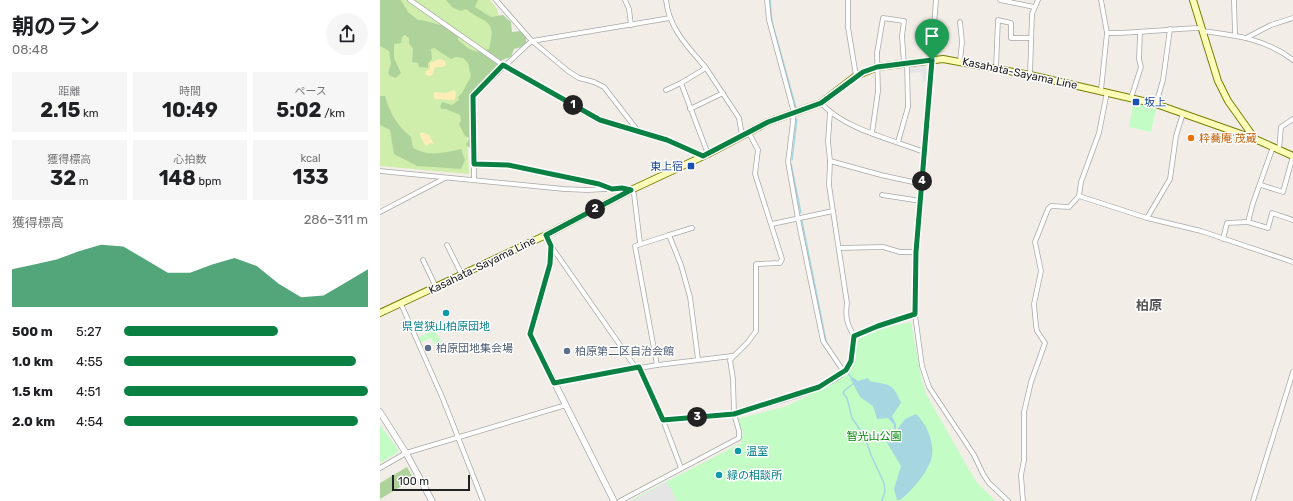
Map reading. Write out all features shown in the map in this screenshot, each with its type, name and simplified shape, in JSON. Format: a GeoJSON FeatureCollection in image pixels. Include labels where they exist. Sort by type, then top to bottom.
{"type":"FeatureCollection","features":[{"type":"Feature","properties":{"kind":"main road"},"geometry":{"type":"LineString","coordinates":[[1193,0],[1212,67],[1223,92],[1255,139]]}},
{"type":"Feature","properties":{"kind":"main road","name":"Kasahata-Sayama Line"},"geometry":{"type":"LineString","coordinates":[[380,313],[546,235],[631,190],[705,155],[768,122],[821,103],[856,76],[877,67],[932,60],[960,61],[1030,75],[1156,104],[1255,139],[1293,156]]}},
{"type":"Feature","properties":{"kind":"street"},"geometry":{"type":"LineString","coordinates":[[410,0],[503,65],[600,120],[667,140],[705,155]]}},
{"type":"Feature","properties":{"kind":"street"},"geometry":{"type":"LineString","coordinates":[[496,0],[532,41],[579,78],[594,82],[604,87],[638,131]]}},
{"type":"Feature","properties":{"kind":"street"},"geometry":{"type":"LineString","coordinates":[[625,0],[629,9],[631,25]]}},
{"type":"Feature","properties":{"kind":"street"},"geometry":{"type":"LineString","coordinates":[[666,0],[670,18],[676,32],[706,68],[724,93],[738,118],[742,136]]}},
{"type":"Feature","properties":{"kind":"street"},"geometry":{"type":"LineString","coordinates":[[767,0],[769,20],[794,113],[788,162],[823,341],[845,371]]}},
{"type":"Feature","properties":{"kind":"street"},"geometry":{"type":"LineString","coordinates":[[848,0],[848,27],[856,76]]}},
{"type":"Feature","properties":{"kind":"street"},"geometry":{"type":"LineString","coordinates":[[936,0],[916,252],[915,314],[922,366],[929,387],[974,455],[989,483],[1008,501]]}},
{"type":"Feature","properties":{"kind":"street"},"geometry":{"type":"LineString","coordinates":[[1000,0],[1034,7]]}},
{"type":"Feature","properties":{"kind":"street"},"geometry":{"type":"LineString","coordinates":[[1030,75],[1034,7],[1038,0]]}},
{"type":"Feature","properties":{"kind":"street"},"geometry":{"type":"LineString","coordinates":[[1023,501],[1021,475],[1024,460],[1024,412],[1031,382],[1045,343],[1037,331],[1036,326],[1034,304],[1041,271],[1035,242],[1048,209],[1051,206],[1069,207],[1079,196],[1081,182],[1099,133],[1104,91],[1107,33],[1102,0]]}},
{"type":"Feature","properties":{"kind":"street"},"geometry":{"type":"LineString","coordinates":[[1234,0],[1235,35]]}},
{"type":"Feature","properties":{"kind":"street"},"geometry":{"type":"LineString","coordinates":[[474,179],[473,96],[503,65],[532,41],[670,18]]}},
{"type":"Feature","properties":{"kind":"street"},"geometry":{"type":"LineString","coordinates":[[872,132],[878,91],[877,53],[883,18],[904,21],[902,36],[906,64],[908,107],[898,142]]}},
{"type":"Feature","properties":{"kind":"street"},"geometry":{"type":"LineString","coordinates":[[1246,38],[1271,25],[1293,18]]}},
{"type":"Feature","properties":{"kind":"street"},"geometry":{"type":"LineString","coordinates":[[996,68],[998,20],[1011,23],[1011,38],[1032,38]]}},
{"type":"Feature","properties":{"kind":"street"},"geometry":{"type":"LineString","coordinates":[[960,22],[962,42],[960,61]]}},
{"type":"Feature","properties":{"kind":"street"},"geometry":{"type":"LineString","coordinates":[[1107,33],[1140,33],[1155,29],[1201,29],[1235,35],[1271,46],[1293,60]]}},
{"type":"Feature","properties":{"kind":"street"},"geometry":{"type":"LineString","coordinates":[[1156,104],[1163,80],[1170,29]]}},
{"type":"Feature","properties":{"kind":"street"},"geometry":{"type":"LineString","coordinates":[[1132,98],[1141,67],[1139,59],[1140,33]]}},
{"type":"Feature","properties":{"kind":"street"},"geometry":{"type":"LineString","coordinates":[[666,90],[706,68]]}},
{"type":"Feature","properties":{"kind":"street"},"geometry":{"type":"LineString","coordinates":[[681,83],[705,155]]}},
{"type":"Feature","properties":{"kind":"street"},"geometry":{"type":"LineString","coordinates":[[690,109],[724,93]]}},
{"type":"Feature","properties":{"kind":"street"},"geometry":{"type":"LineString","coordinates":[[821,103],[830,113],[849,125],[872,132],[924,152]]}},
{"type":"Feature","properties":{"kind":"street"},"geometry":{"type":"LineString","coordinates":[[663,420],[734,414],[819,387],[845,371],[851,361],[854,336],[846,322],[845,315],[847,303],[829,185],[830,161],[828,141],[830,113]]}},
{"type":"Feature","properties":{"kind":"street"},"geometry":{"type":"LineString","coordinates":[[1147,218],[1170,179],[1176,136],[1183,114]]}},
{"type":"Feature","properties":{"kind":"street"},"geometry":{"type":"LineString","coordinates":[[1248,222],[1253,203],[1276,149],[1281,127],[1293,119]]}},
{"type":"Feature","properties":{"kind":"street"},"geometry":{"type":"LineString","coordinates":[[620,501],[739,438],[739,431],[734,414],[733,379],[730,360],[732,356],[748,342],[756,331],[756,264],[780,262],[782,259],[755,174],[758,150],[749,133]]}},
{"type":"Feature","properties":{"kind":"street"},"geometry":{"type":"LineString","coordinates":[[1261,185],[1283,192],[1293,156]]}},
{"type":"Feature","properties":{"kind":"street"},"geometry":{"type":"LineString","coordinates":[[830,161],[881,175],[922,184]]}},
{"type":"Feature","properties":{"kind":"street"},"geometry":{"type":"LineString","coordinates":[[474,164],[508,165],[599,184],[612,189]]}},
{"type":"Feature","properties":{"kind":"street"},"geometry":{"type":"LineString","coordinates":[[380,171],[564,189],[587,190],[622,188],[631,190],[634,194],[640,244]]}},
{"type":"Feature","properties":{"kind":"street"},"geometry":{"type":"LineString","coordinates":[[380,212],[446,177]]}},
{"type":"Feature","properties":{"kind":"street"},"geometry":{"type":"LineString","coordinates":[[882,195],[921,201]]}},
{"type":"Feature","properties":{"kind":"street"},"geometry":{"type":"LineString","coordinates":[[1079,196],[1147,218],[1202,231],[1293,262]]}},
{"type":"Feature","properties":{"kind":"street"},"geometry":{"type":"LineString","coordinates":[[772,224],[833,211]]}},
{"type":"Feature","properties":{"kind":"street"},"geometry":{"type":"LineString","coordinates":[[1223,239],[1227,223],[1248,222],[1268,228],[1272,213],[1293,220]]}},
{"type":"Feature","properties":{"kind":"street"},"geometry":{"type":"LineString","coordinates":[[657,365],[635,246],[692,228]]}},
{"type":"Feature","properties":{"kind":"street"},"geometry":{"type":"LineString","coordinates":[[546,235],[551,246],[637,368],[663,420],[681,468]]}},
{"type":"Feature","properties":{"kind":"street"},"geometry":{"type":"LineString","coordinates":[[669,235],[681,265],[690,297],[698,359]]}},
{"type":"Feature","properties":{"kind":"street"},"geometry":{"type":"LineString","coordinates":[[447,245],[462,275]]}},
{"type":"Feature","properties":{"kind":"street"},"geometry":{"type":"LineString","coordinates":[[551,246],[549,268],[530,334],[614,501]]}},
{"type":"Feature","properties":{"kind":"street"},"geometry":{"type":"LineString","coordinates":[[839,248],[883,247],[900,252],[916,252]]}},
{"type":"Feature","properties":{"kind":"street"},"geometry":{"type":"LineString","coordinates":[[423,260],[436,287]]}},
{"type":"Feature","properties":{"kind":"street"},"geometry":{"type":"LineString","coordinates":[[401,304],[459,436],[483,501]]}},
{"type":"Feature","properties":{"kind":"street"},"geometry":{"type":"LineString","coordinates":[[854,336],[878,326],[915,314]]}},
{"type":"Feature","properties":{"kind":"street"},"geometry":{"type":"LineString","coordinates":[[554,383],[637,368],[698,359],[732,356]]}},
{"type":"Feature","properties":{"kind":"street"},"geometry":{"type":"LineString","coordinates":[[1253,501],[1293,372]]}},
{"type":"Feature","properties":{"kind":"street"},"geometry":{"type":"LineString","coordinates":[[380,468],[406,453],[566,405]]}},
{"type":"Feature","properties":{"kind":"street"},"geometry":{"type":"LineString","coordinates":[[380,412],[406,453],[432,501]]}},
{"type":"Feature","properties":{"kind":"green space"},"geometry":{"type":"Polygon","coordinates":[[[380,0],[490,0],[497,9],[501,27],[493,70],[465,96],[469,174],[380,166],[380,0]]]}},
{"type":"Feature","properties":{"kind":"green space"},"geometry":{"type":"Polygon","coordinates":[[[380,0],[401,0],[408,12],[418,20],[433,23],[456,31],[459,33],[458,40],[472,50],[484,51],[489,49],[492,32],[491,27],[488,23],[466,9],[460,11],[452,7],[446,0],[478,0],[475,7],[491,17],[503,15],[511,22],[512,32],[520,31],[526,37],[526,43],[522,47],[514,49],[511,57],[502,60],[500,66],[472,95],[470,101],[472,147],[470,148],[466,145],[469,138],[465,136],[459,124],[461,121],[460,115],[440,107],[442,102],[452,105],[459,100],[458,97],[462,93],[471,76],[468,63],[463,58],[456,57],[451,59],[434,48],[431,49],[432,59],[428,63],[428,68],[419,67],[418,63],[412,62],[413,49],[409,43],[409,38],[405,35],[402,37],[401,43],[394,44],[394,58],[401,73],[396,78],[390,76],[388,73],[391,64],[389,51],[380,46],[380,0]]]}},
{"type":"Feature","properties":{"kind":"green space"},"geometry":{"type":"Polygon","coordinates":[[[380,96],[385,96],[389,109],[395,119],[401,128],[411,137],[413,148],[425,153],[442,153],[461,149],[465,160],[461,169],[417,166],[394,154],[390,130],[380,125],[380,96]]]}},
{"type":"Feature","properties":{"kind":"green space"},"geometry":{"type":"Polygon","coordinates":[[[1133,103],[1156,109],[1151,132],[1129,127],[1133,103]]]}},
{"type":"Feature","properties":{"kind":"green space","name":"智光山公園"},"geometry":{"type":"Polygon","coordinates":[[[911,322],[921,377],[926,394],[975,480],[995,501],[629,501],[741,443],[743,431],[740,431],[737,419],[787,406],[836,381],[850,370],[855,341],[880,329],[911,322]]]}},
{"type":"Feature","properties":{"kind":"green space"},"geometry":{"type":"Polygon","coordinates":[[[435,330],[442,345],[436,348],[431,338],[420,343],[419,337],[435,330]]]}},
{"type":"Feature","properties":{"kind":"green space"},"geometry":{"type":"Polygon","coordinates":[[[380,425],[398,449],[398,452],[380,463],[380,425]]]}},
{"type":"Feature","properties":{"kind":"green space"},"geometry":{"type":"Polygon","coordinates":[[[407,467],[416,483],[405,484],[380,499],[380,483],[407,467]]]}},
{"type":"Feature","properties":{"kind":"sand"},"geometry":{"type":"Polygon","coordinates":[[[440,59],[445,61],[446,65],[442,67],[435,67],[433,74],[430,76],[426,75],[426,71],[430,69],[430,63],[440,59]]]}},
{"type":"Feature","properties":{"kind":"sand"},"geometry":{"type":"Polygon","coordinates":[[[454,90],[456,93],[455,100],[435,99],[433,95],[435,92],[446,93],[454,90]]]}},
{"type":"Feature","properties":{"kind":"sand"},"geometry":{"type":"Polygon","coordinates":[[[421,132],[429,135],[434,144],[430,143],[427,146],[425,145],[420,135],[421,132]]]}},
{"type":"Feature","properties":{"kind":"shaded area"},"geometry":{"type":"Polygon","coordinates":[[[926,65],[927,81],[923,82],[921,72],[909,73],[909,66],[926,65]]]}},
{"type":"Feature","properties":{"kind":"shaded area"},"geometry":{"type":"Polygon","coordinates":[[[667,482],[677,501],[631,501],[667,482]]]}},
{"type":"Feature","properties":{"kind":"water"},"geometry":{"type":"Polygon","coordinates":[[[852,377],[858,381],[868,378],[870,381],[886,384],[895,391],[901,403],[892,416],[896,424],[896,431],[905,419],[916,414],[924,423],[930,435],[932,454],[929,465],[918,482],[900,500],[897,500],[894,489],[901,466],[886,441],[886,438],[893,433],[894,425],[888,418],[877,419],[873,406],[860,397],[850,378],[852,377]]]}},
{"type":"Feature","properties":{"kind":"waterway"},"geometry":{"type":"LineString","coordinates":[[770,0],[772,22],[796,108]]}},
{"type":"Feature","properties":{"kind":"waterway"},"geometry":{"type":"LineString","coordinates":[[792,160],[797,119]]}},
{"type":"Feature","properties":{"kind":"waterway"},"geometry":{"type":"LineString","coordinates":[[791,164],[801,213]]}},
{"type":"Feature","properties":{"kind":"waterway"},"geometry":{"type":"LineString","coordinates":[[802,221],[826,341],[830,348]]}},
{"type":"Feature","properties":{"kind":"waterway"},"geometry":{"type":"LineString","coordinates":[[846,371],[851,377]]}},
{"type":"Feature","properties":{"kind":"waterway"},"geometry":{"type":"LineString","coordinates":[[845,390],[853,384]]}},
{"type":"Feature","properties":{"kind":"waterway"},"geometry":{"type":"LineString","coordinates":[[845,390],[843,393],[847,398],[852,418],[865,437],[871,455],[884,483],[885,491],[882,501]]}},
{"type":"Feature","properties":{"kind":"place","name":"坂上"},"geometry":{"type":"Point","coordinates":[1136,102]}},
{"type":"Feature","properties":{"kind":"place","name":"粋蕎庵 茂蔵"},"geometry":{"type":"Point","coordinates":[1191,138]}},
{"type":"Feature","properties":{"kind":"place","name":"東上宿"},"geometry":{"type":"Point","coordinates":[691,166]}},
{"type":"Feature","properties":{"kind":"place","name":"県営狭山柏原団地"},"geometry":{"type":"Point","coordinates":[446,313]}},
{"type":"Feature","properties":{"kind":"place","name":"柏原団地集会場"},"geometry":{"type":"Point","coordinates":[428,348]}},
{"type":"Feature","properties":{"kind":"place","name":"柏原第二区自治会館"},"geometry":{"type":"Point","coordinates":[567,351]}},
{"type":"Feature","properties":{"kind":"place","name":"温室"},"geometry":{"type":"Point","coordinates":[738,451]}},
{"type":"Feature","properties":{"kind":"place","name":"緑の相談所"},"geometry":{"type":"Point","coordinates":[719,475]}},
{"type":"Feature","properties":{"kind":"district","name":"柏原"},"geometry":{"type":"Point","coordinates":[1149,305]}},
{"type":"Feature","properties":{"kind":"route"},"geometry":{"type":"LineString","coordinates":[[932,60],[916,252],[915,314],[878,326],[854,336],[849,366],[835,378],[819,387],[734,414],[663,420],[639,367],[554,383],[530,334],[550,264],[551,246],[546,235],[631,190],[627,188],[612,189],[599,184],[508,165],[474,164],[473,96],[503,65],[600,120],[667,140],[703,156],[768,122],[813,107],[831,98],[856,76],[863,72],[877,67],[932,60]]}}]}
